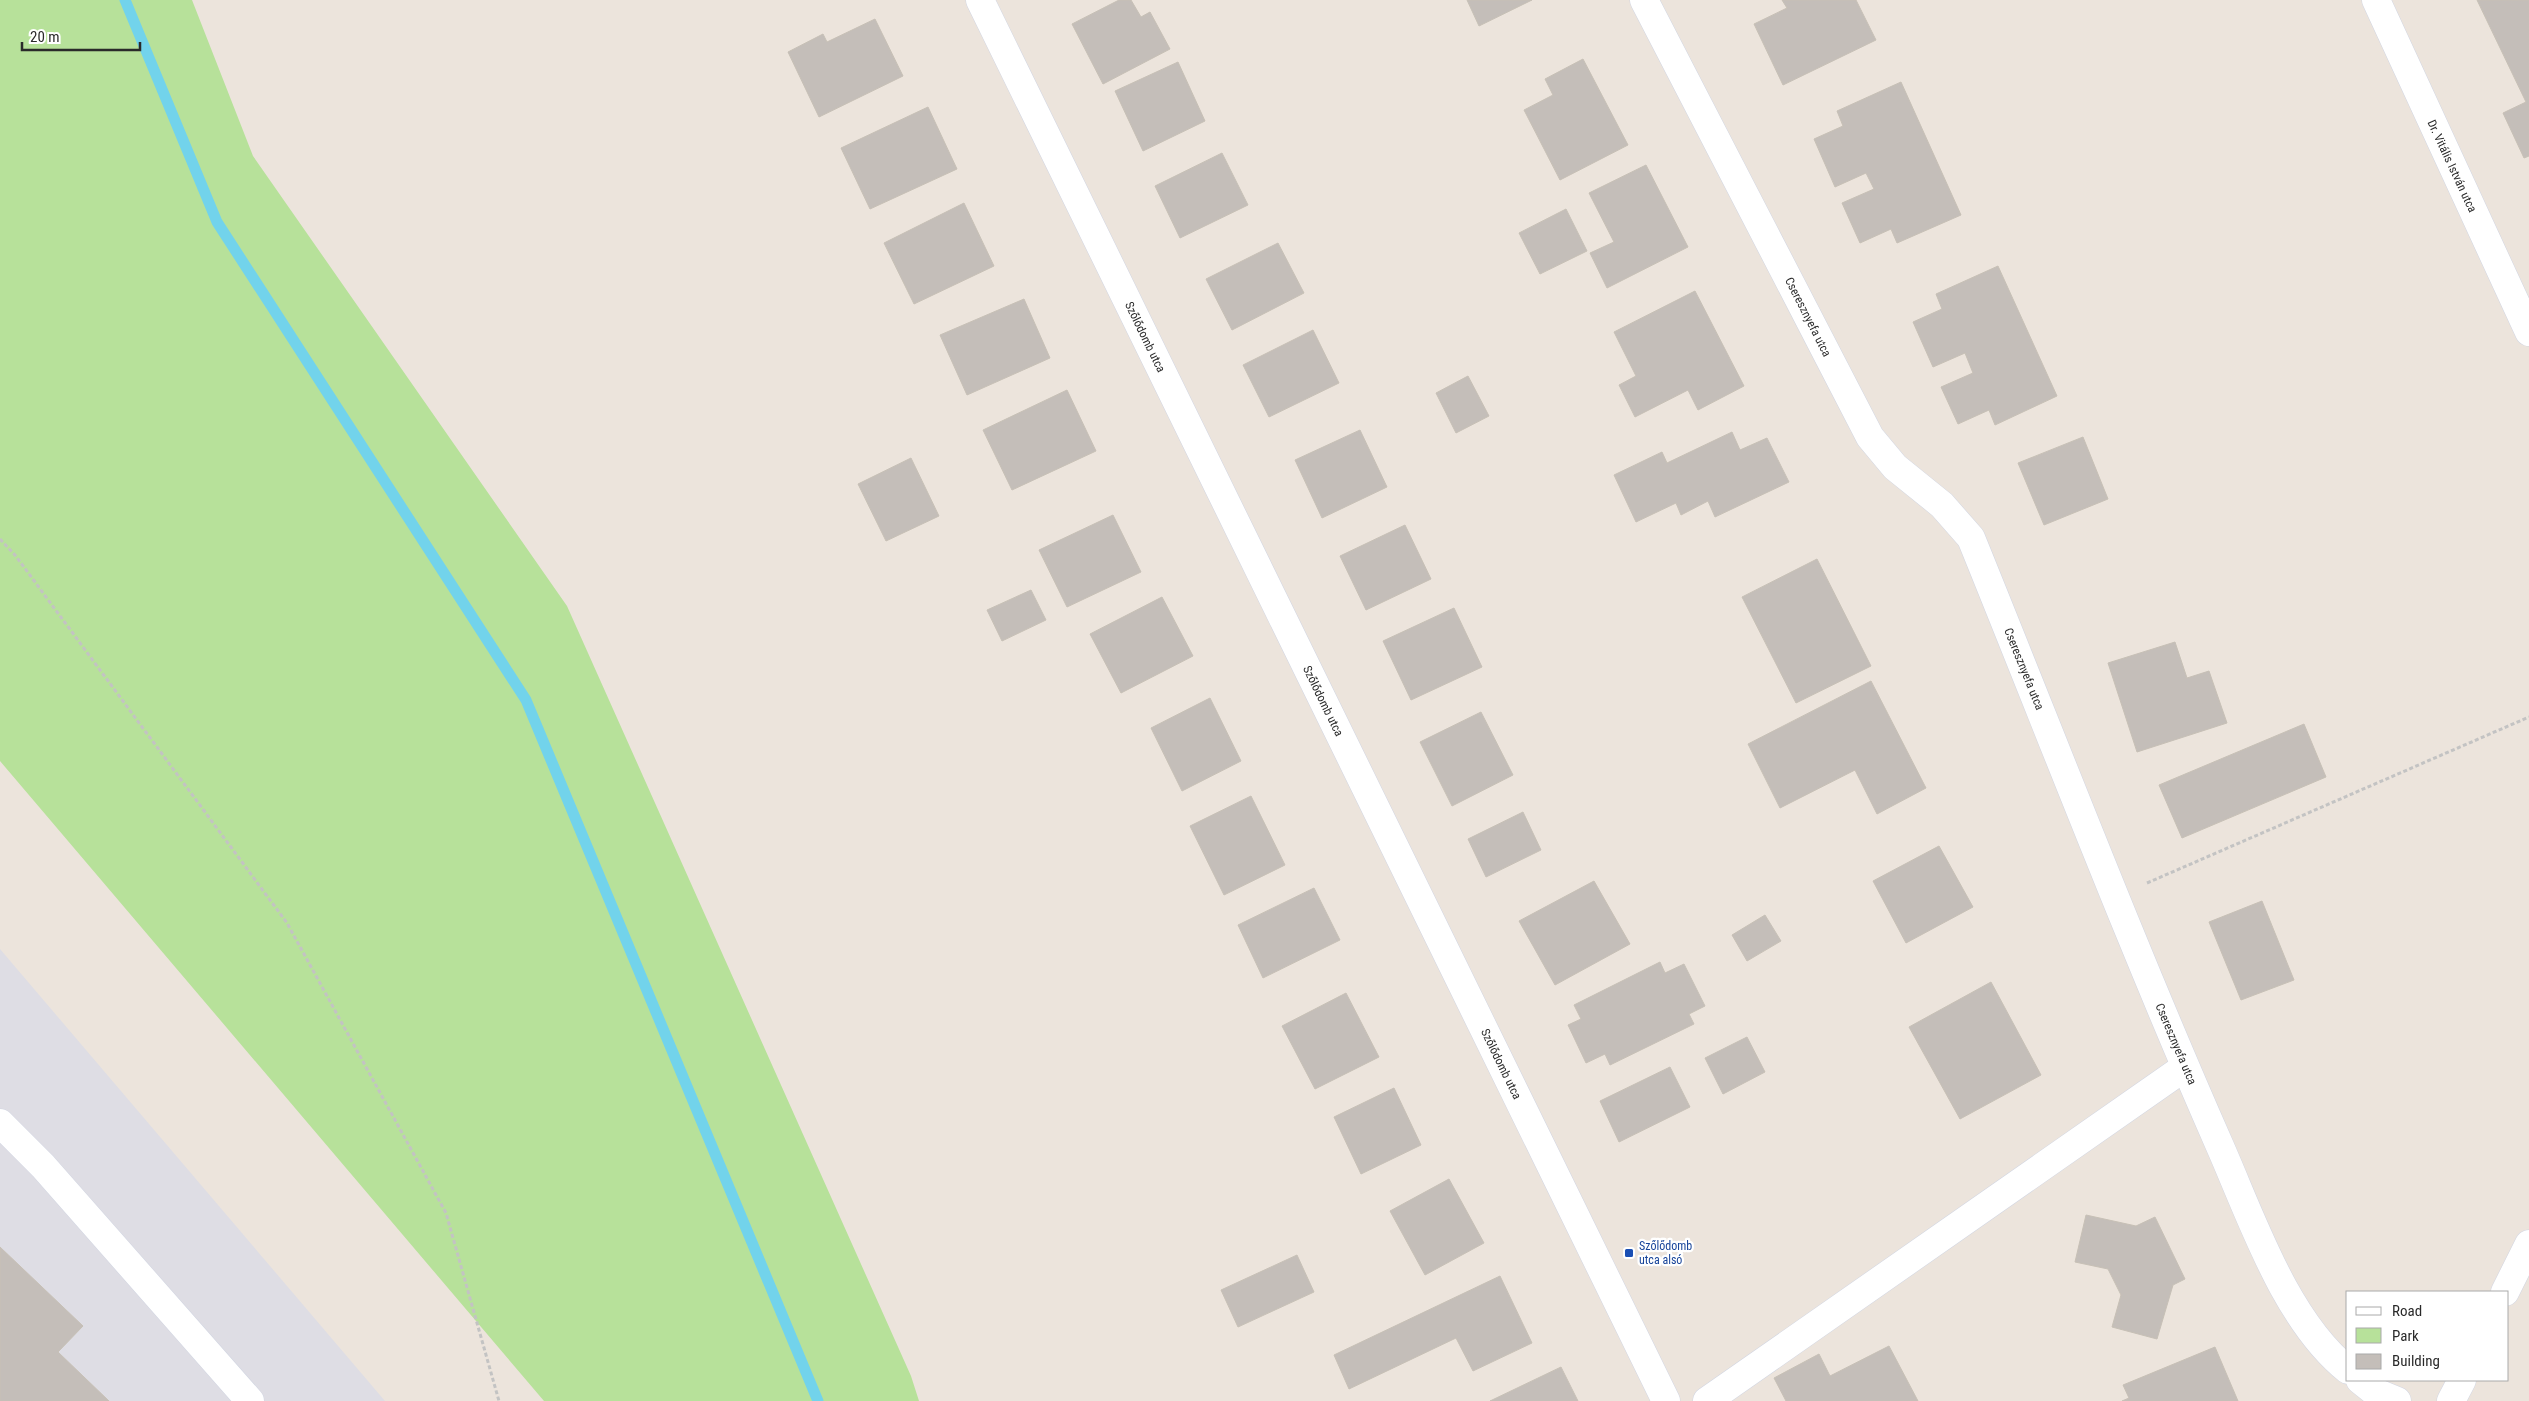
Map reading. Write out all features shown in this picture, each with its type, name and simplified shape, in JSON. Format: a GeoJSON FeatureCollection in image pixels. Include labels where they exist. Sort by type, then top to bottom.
{"type":"FeatureCollection","features":[{"type":"Feature","properties":{"kind":"street","name":"Szőlődomb utca"},"geometry":{"type":"LineString","coordinates":[[980,0],[1666,1401]]}},
{"type":"Feature","properties":{"kind":"street","name":"Cseresznyefa utca"},"geometry":{"type":"LineString","coordinates":[[1644,0],[1870,437],[1895,467],[1942,505],[1971,538],[2185,1067],[2286,1295],[2312,1333],[2346,1368]]}},
{"type":"Feature","properties":{"kind":"street","name":"Dr. Vitális István utca"},"geometry":{"type":"LineString","coordinates":[[2376,0],[2529,332]]}},
{"type":"Feature","properties":{"kind":"street"},"geometry":{"type":"LineString","coordinates":[[1707,1401],[2185,1067]]}},
{"type":"Feature","properties":{"kind":"street"},"geometry":{"type":"LineString","coordinates":[[0,1123],[43,1166],[250,1401]]}},
{"type":"Feature","properties":{"kind":"street"},"geometry":{"type":"LineString","coordinates":[[2506,1291],[2529,1244]]}},
{"type":"Feature","properties":{"kind":"street"},"geometry":{"type":"LineString","coordinates":[[2361,1381],[2375,1392],[2397,1401]]}},
{"type":"Feature","properties":{"kind":"street"},"geometry":{"type":"LineString","coordinates":[[2451,1401],[2461,1381]]}},
{"type":"Feature","properties":{"kind":"path"},"geometry":{"type":"LineString","coordinates":[[0,539],[21,563],[287,924],[446,1213],[499,1401]]}},
{"type":"Feature","properties":{"kind":"path"},"geometry":{"type":"LineString","coordinates":[[2116,897],[2529,717]]}},
{"type":"Feature","properties":{"kind":"shaded area"},"geometry":{"type":"Polygon","coordinates":[[[0,949],[385,1401],[0,1401],[0,949]]]}},
{"type":"Feature","properties":{"kind":"green space"},"geometry":{"type":"Polygon","coordinates":[[[0,0],[192,0],[253,156],[567,606],[911,1376],[919,1401],[544,1401],[0,761],[0,0]]]}},
{"type":"Feature","properties":{"kind":"building"},"geometry":{"type":"Polygon","coordinates":[[[1119,0],[1131,0],[1141,17],[1150,12],[1170,49],[1103,84],[1072,24],[1119,0]]]}},
{"type":"Feature","properties":{"kind":"building"},"geometry":{"type":"Polygon","coordinates":[[[1467,0],[1532,0],[1479,26],[1467,0]]]}},
{"type":"Feature","properties":{"kind":"building"},"geometry":{"type":"Polygon","coordinates":[[[1782,0],[1856,0],[1876,40],[1783,85],[1754,24],[1787,8],[1782,0]]]}},
{"type":"Feature","properties":{"kind":"building"},"geometry":{"type":"Polygon","coordinates":[[[2477,0],[2529,0],[2529,156],[2524,158],[2503,113],[2526,102],[2477,0]]]}},
{"type":"Feature","properties":{"kind":"building"},"geometry":{"type":"Polygon","coordinates":[[[875,19],[903,76],[819,117],[788,52],[823,34],[827,42],[875,19]]]}},
{"type":"Feature","properties":{"kind":"building"},"geometry":{"type":"Polygon","coordinates":[[[1583,59],[1628,145],[1560,180],[1524,110],[1553,95],[1545,79],[1583,59]]]}},
{"type":"Feature","properties":{"kind":"building"},"geometry":{"type":"Polygon","coordinates":[[[1178,62],[1205,121],[1143,151],[1115,91],[1178,62]]]}},
{"type":"Feature","properties":{"kind":"building"},"geometry":{"type":"Polygon","coordinates":[[[1901,82],[1961,215],[1897,243],[1891,229],[1860,243],[1842,203],[1874,189],[1866,173],[1835,187],[1814,139],[1843,126],[1837,111],[1901,82]]]}},
{"type":"Feature","properties":{"kind":"building"},"geometry":{"type":"Polygon","coordinates":[[[928,107],[957,169],[870,209],[841,148],[928,107]]]}},
{"type":"Feature","properties":{"kind":"building"},"geometry":{"type":"Polygon","coordinates":[[[1222,153],[1248,205],[1180,238],[1155,186],[1222,153]]]}},
{"type":"Feature","properties":{"kind":"building"},"geometry":{"type":"Polygon","coordinates":[[[1646,165],[1688,247],[1607,288],[1590,253],[1614,242],[1589,193],[1646,165]]]}},
{"type":"Feature","properties":{"kind":"building"},"geometry":{"type":"Polygon","coordinates":[[[964,203],[994,266],[914,304],[884,243],[964,203]]]}},
{"type":"Feature","properties":{"kind":"building"},"geometry":{"type":"Polygon","coordinates":[[[1566,209],[1587,251],[1540,274],[1519,233],[1566,209]]]}},
{"type":"Feature","properties":{"kind":"building"},"geometry":{"type":"Polygon","coordinates":[[[1278,243],[1304,293],[1232,330],[1206,279],[1278,243]]]}},
{"type":"Feature","properties":{"kind":"building"},"geometry":{"type":"Polygon","coordinates":[[[1998,266],[2057,396],[1995,425],[1989,410],[1958,424],[1941,387],[1973,373],[1965,353],[1933,367],[1913,322],[1942,309],[1936,294],[1998,266]]]}},
{"type":"Feature","properties":{"kind":"building"},"geometry":{"type":"Polygon","coordinates":[[[1695,291],[1744,386],[1698,410],[1688,390],[1635,417],[1619,385],[1636,376],[1614,332],[1695,291]]]}},
{"type":"Feature","properties":{"kind":"building"},"geometry":{"type":"Polygon","coordinates":[[[1024,299],[1050,358],[967,395],[940,335],[1024,299]]]}},
{"type":"Feature","properties":{"kind":"building"},"geometry":{"type":"Polygon","coordinates":[[[1313,330],[1339,383],[1269,417],[1243,365],[1313,330]]]}},
{"type":"Feature","properties":{"kind":"building"},"geometry":{"type":"Polygon","coordinates":[[[1468,376],[1489,416],[1456,433],[1436,393],[1468,376]]]}},
{"type":"Feature","properties":{"kind":"building"},"geometry":{"type":"Polygon","coordinates":[[[1067,390],[1096,451],[1012,490],[983,430],[1067,390]]]}},
{"type":"Feature","properties":{"kind":"building"},"geometry":{"type":"Polygon","coordinates":[[[1360,430],[1387,487],[1322,518],[1295,460],[1360,430]]]}},
{"type":"Feature","properties":{"kind":"building"},"geometry":{"type":"Polygon","coordinates":[[[1732,432],[1740,450],[1767,438],[1789,482],[1715,517],[1708,501],[1681,515],[1676,503],[1636,522],[1614,475],[1662,452],[1667,463],[1732,432]]]}},
{"type":"Feature","properties":{"kind":"building"},"geometry":{"type":"Polygon","coordinates":[[[2083,437],[2108,499],[2044,525],[2018,463],[2083,437]]]}},
{"type":"Feature","properties":{"kind":"building"},"geometry":{"type":"Polygon","coordinates":[[[911,458],[939,516],[886,541],[858,484],[911,458]]]}},
{"type":"Feature","properties":{"kind":"building"},"geometry":{"type":"Polygon","coordinates":[[[1113,515],[1141,572],[1067,607],[1039,550],[1113,515]]]}},
{"type":"Feature","properties":{"kind":"building"},"geometry":{"type":"Polygon","coordinates":[[[1405,525],[1431,579],[1366,610],[1340,556],[1405,525]]]}},
{"type":"Feature","properties":{"kind":"building"},"geometry":{"type":"Polygon","coordinates":[[[1817,559],[1871,666],[1796,703],[1742,597],[1817,559]]]}},
{"type":"Feature","properties":{"kind":"building"},"geometry":{"type":"Polygon","coordinates":[[[1031,590],[1046,620],[1002,641],[987,610],[1031,590]]]}},
{"type":"Feature","properties":{"kind":"building"},"geometry":{"type":"Polygon","coordinates":[[[1162,597],[1193,656],[1121,693],[1090,634],[1162,597]]]}},
{"type":"Feature","properties":{"kind":"building"},"geometry":{"type":"Polygon","coordinates":[[[1454,608],[1482,667],[1411,700],[1383,641],[1454,608]]]}},
{"type":"Feature","properties":{"kind":"building"},"geometry":{"type":"Polygon","coordinates":[[[2175,642],[2187,678],[2209,671],[2227,723],[2137,752],[2108,663],[2175,642]]]}},
{"type":"Feature","properties":{"kind":"building"},"geometry":{"type":"Polygon","coordinates":[[[1871,681],[1926,788],[1877,814],[1855,770],[1780,808],[1748,744],[1871,681]]]}},
{"type":"Feature","properties":{"kind":"building"},"geometry":{"type":"Polygon","coordinates":[[[1210,698],[1241,761],[1182,791],[1151,728],[1210,698]]]}},
{"type":"Feature","properties":{"kind":"building"},"geometry":{"type":"Polygon","coordinates":[[[1481,712],[1513,775],[1452,806],[1420,742],[1481,712]]]}},
{"type":"Feature","properties":{"kind":"building"},"geometry":{"type":"Polygon","coordinates":[[[2304,724],[2326,777],[2182,838],[2159,785],[2304,724]]]}},
{"type":"Feature","properties":{"kind":"building"},"geometry":{"type":"Polygon","coordinates":[[[1251,796],[1285,865],[1224,895],[1190,826],[1251,796]]]}},
{"type":"Feature","properties":{"kind":"building"},"geometry":{"type":"Polygon","coordinates":[[[1523,812],[1541,850],[1486,877],[1468,839],[1523,812]]]}},
{"type":"Feature","properties":{"kind":"building"},"geometry":{"type":"Polygon","coordinates":[[[1939,846],[1973,907],[1906,943],[1873,881],[1939,846]]]}},
{"type":"Feature","properties":{"kind":"building"},"geometry":{"type":"Polygon","coordinates":[[[1594,881],[1630,944],[1555,985],[1519,921],[1594,881]]]}},
{"type":"Feature","properties":{"kind":"building"},"geometry":{"type":"Polygon","coordinates":[[[1314,888],[1340,940],[1263,978],[1238,925],[1314,888]]]}},
{"type":"Feature","properties":{"kind":"building"},"geometry":{"type":"Polygon","coordinates":[[[2262,901],[2294,980],[2241,1000],[2209,922],[2262,901]]]}},
{"type":"Feature","properties":{"kind":"building"},"geometry":{"type":"Polygon","coordinates":[[[1765,915],[1781,941],[1747,961],[1732,935],[1765,915]]]}},
{"type":"Feature","properties":{"kind":"building"},"geometry":{"type":"Polygon","coordinates":[[[1660,962],[1665,973],[1684,964],[1705,1006],[1689,1014],[1694,1024],[1610,1065],[1605,1054],[1586,1063],[1568,1025],[1581,1019],[1574,1005],[1660,962]]]}},
{"type":"Feature","properties":{"kind":"building"},"geometry":{"type":"Polygon","coordinates":[[[1991,982],[2041,1075],[1960,1119],[1909,1027],[1991,982]]]}},
{"type":"Feature","properties":{"kind":"building"},"geometry":{"type":"Polygon","coordinates":[[[1346,993],[1379,1057],[1315,1089],[1282,1026],[1346,993]]]}},
{"type":"Feature","properties":{"kind":"building"},"geometry":{"type":"Polygon","coordinates":[[[1747,1037],[1765,1072],[1723,1094],[1705,1058],[1747,1037]]]}},
{"type":"Feature","properties":{"kind":"building"},"geometry":{"type":"Polygon","coordinates":[[[1670,1067],[1690,1107],[1619,1142],[1600,1101],[1670,1067]]]}},
{"type":"Feature","properties":{"kind":"building"},"geometry":{"type":"Polygon","coordinates":[[[1394,1088],[1421,1145],[1361,1174],[1334,1117],[1394,1088]]]}},
{"type":"Feature","properties":{"kind":"building"},"geometry":{"type":"Polygon","coordinates":[[[1449,1179],[1484,1243],[1425,1275],[1390,1211],[1449,1179]]]}},
{"type":"Feature","properties":{"kind":"building"},"geometry":{"type":"Polygon","coordinates":[[[2086,1215],[2136,1226],[2155,1217],[2185,1279],[2173,1285],[2157,1339],[2112,1327],[2121,1295],[2108,1269],[2075,1262],[2086,1215]]]}},
{"type":"Feature","properties":{"kind":"building"},"geometry":{"type":"Polygon","coordinates":[[[0,1247],[83,1326],[58,1352],[109,1401],[0,1401],[0,1247]]]}},
{"type":"Feature","properties":{"kind":"building"},"geometry":{"type":"Polygon","coordinates":[[[1297,1255],[1314,1292],[1238,1327],[1221,1290],[1297,1255]]]}},
{"type":"Feature","properties":{"kind":"building"},"geometry":{"type":"Polygon","coordinates":[[[1500,1276],[1532,1343],[1473,1371],[1456,1338],[1349,1389],[1334,1355],[1500,1276]]]}},
{"type":"Feature","properties":{"kind":"building"},"geometry":{"type":"Polygon","coordinates":[[[1889,1346],[1918,1401],[1786,1401],[1774,1378],[1819,1354],[1830,1376],[1889,1346]]]}},
{"type":"Feature","properties":{"kind":"building"},"geometry":{"type":"Polygon","coordinates":[[[2215,1347],[2238,1401],[2122,1401],[2129,1398],[2123,1385],[2215,1347]]]}},
{"type":"Feature","properties":{"kind":"building"},"geometry":{"type":"Polygon","coordinates":[[[1561,1367],[1578,1401],[1490,1401],[1561,1367]]]}},
{"type":"Feature","properties":{"kind":"waterway"},"geometry":{"type":"LineString","coordinates":[[125,0],[217,222],[526,700],[818,1401]]}},
{"type":"Feature","properties":{"kind":"place","name":"Szőlődomb utca alsó"},"geometry":{"type":"Point","coordinates":[1629,1253]}}]}
